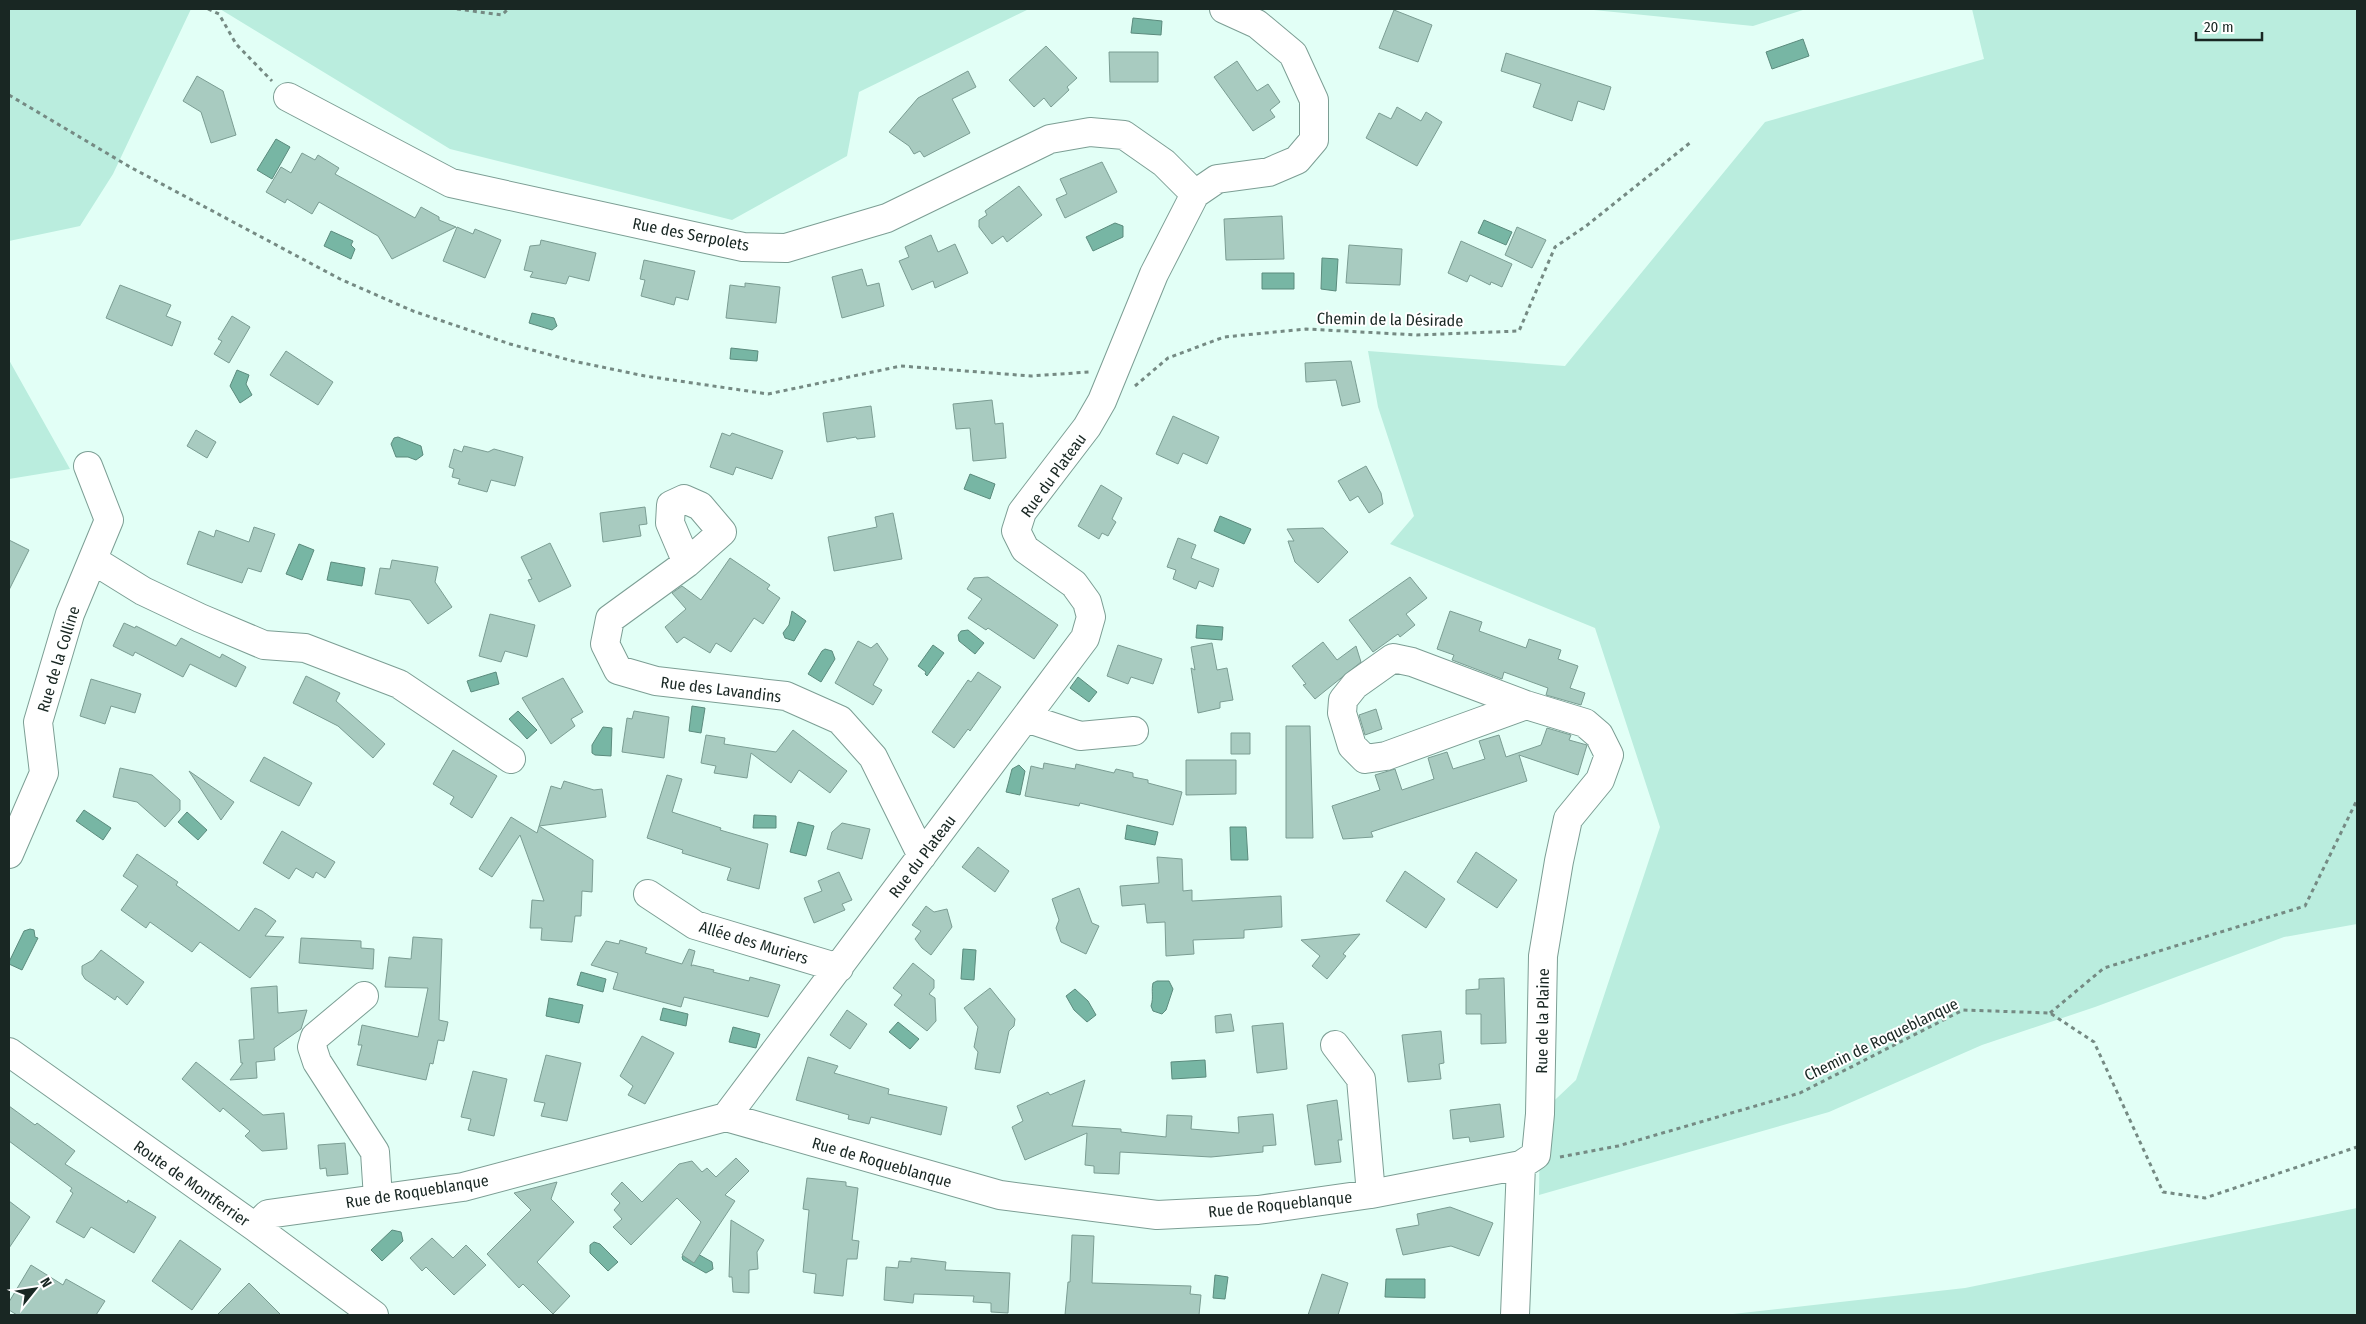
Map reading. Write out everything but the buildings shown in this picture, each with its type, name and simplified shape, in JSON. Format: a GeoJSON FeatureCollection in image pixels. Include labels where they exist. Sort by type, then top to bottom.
{"type":"FeatureCollection","features":[{"type":"Feature","properties":{"kind":"street","name":"Rue du Plateau"},"geometry":{"type":"LineString","coordinates":[[726,1117],[1085,638],[1091,617],[1087,602],[1074,584],[1025,549],[1016,531],[1022,512],[1087,427],[1102,401],[1123,380],[1154,274],[1195,194],[1217,179],[1269,172],[1297,160],[1314,140],[1314,100],[1293,54],[1257,24],[1224,9]]}},
{"type":"Feature","properties":{"kind":"street","name":"Rue des Serpolets"},"geometry":{"type":"LineString","coordinates":[[288,97],[451,183],[743,247],[786,248],[886,218],[1050,139],[1090,132],[1124,135],[1164,163],[1195,194]]}},
{"type":"Feature","properties":{"kind":"street","name":"Rue de la Colline"},"geometry":{"type":"LineString","coordinates":[[9,854],[44,773],[38,722],[70,614],[109,520],[88,466]]}},
{"type":"Feature","properties":{"kind":"street"},"geometry":{"type":"LineString","coordinates":[[92,560],[143,590],[200,618],[264,644],[305,648],[399,684],[512,759]]}},
{"type":"Feature","properties":{"kind":"street","name":"Rue des Lavandins"},"geometry":{"type":"LineString","coordinates":[[687,563],[610,619],[605,644],[618,670],[656,681],[786,696],[840,720],[873,758],[922,856]]}},
{"type":"Feature","properties":{"kind":"street"},"geometry":{"type":"LineString","coordinates":[[1393,658],[1412,662],[1526,706],[1386,756],[1365,759],[1352,746],[1342,713],[1343,700],[1355,685],[1393,658]]}},
{"type":"Feature","properties":{"kind":"street","name":"Rue de la Plaine"},"geometry":{"type":"LineString","coordinates":[[1521,1165],[1536,1155],[1540,1114],[1543,956],[1559,861],[1568,820],[1600,780],[1609,756],[1599,735],[1585,723],[1526,706]]}},
{"type":"Feature","properties":{"kind":"street"},"geometry":{"type":"LineString","coordinates":[[1026,718],[1080,736],[1134,731]]}},
{"type":"Feature","properties":{"kind":"street","name":"Allée des Muriers"},"geometry":{"type":"LineString","coordinates":[[648,894],[695,925],[839,968]]}},
{"type":"Feature","properties":{"kind":"street"},"geometry":{"type":"LineString","coordinates":[[364,996],[315,1037],[312,1047],[317,1062],[375,1152],[378,1198]]}},
{"type":"Feature","properties":{"kind":"street"},"geometry":{"type":"LineString","coordinates":[[1335,1045],[1361,1079],[1371,1194]]}},
{"type":"Feature","properties":{"kind":"street","name":"Route de Montferrier"},"geometry":{"type":"LineString","coordinates":[[9,1052],[374,1315]]}},
{"type":"Feature","properties":{"kind":"street","name":"Rue de Roqueblanque"},"geometry":{"type":"LineString","coordinates":[[255,1228],[268,1214],[463,1187],[726,1117],[1000,1196],[1157,1215],[1258,1210],[1371,1194],[1521,1165]]}},
{"type":"Feature","properties":{"kind":"street"},"geometry":{"type":"LineString","coordinates":[[1515,1315],[1521,1165]]}},
{"type":"Feature","properties":{"kind":"path"},"geometry":{"type":"LineString","coordinates":[[208,9],[219,14],[236,44],[288,97]]}},
{"type":"Feature","properties":{"kind":"path"},"geometry":{"type":"LineString","coordinates":[[457,9],[502,15],[508,9]]}},
{"type":"Feature","properties":{"kind":"path"},"geometry":{"type":"LineString","coordinates":[[9,95],[130,167],[340,278],[413,311],[510,344],[645,376],[768,394],[901,366],[1031,376],[1123,380]]}},
{"type":"Feature","properties":{"kind":"path","name":"Chemin de la Désirade"},"geometry":{"type":"LineString","coordinates":[[1123,380],[1168,358],[1224,337],[1306,329],[1417,335],[1520,331],[1555,247],[1586,226],[1691,142]]}},
{"type":"Feature","properties":{"kind":"path"},"geometry":{"type":"LineString","coordinates":[[2357,800],[2305,906],[2104,968],[2050,1013],[2094,1042],[2163,1192],[2205,1198],[2357,1147]]}},
{"type":"Feature","properties":{"kind":"path","name":"Chemin de Roqueblanque"},"geometry":{"type":"LineString","coordinates":[[1521,1165],[1618,1146],[1800,1093],[1963,1010],[2050,1013]]}},
{"type":"Feature","properties":{"kind":"shaded area"},"geometry":{"type":"Polygon","coordinates":[[[9,9],[191,9],[113,174],[80,226],[9,241],[9,9]]]}},
{"type":"Feature","properties":{"kind":"shaded area"},"geometry":{"type":"Polygon","coordinates":[[[220,9],[1029,9],[859,92],[847,156],[732,220],[450,149],[220,9]]]}},
{"type":"Feature","properties":{"kind":"shaded area"},"geometry":{"type":"Polygon","coordinates":[[[1584,9],[1806,9],[1753,26],[1584,9]]]}},
{"type":"Feature","properties":{"kind":"shaded area"},"geometry":{"type":"Polygon","coordinates":[[[1972,9],[2357,9],[2357,924],[2284,937],[2095,1007],[1982,1045],[1829,1112],[1539,1195],[1540,1114],[1576,1080],[1660,827],[1595,628],[1390,544],[1414,516],[1378,407],[1368,351],[1565,366],[1765,122],[1984,59],[1972,9]]]}},
{"type":"Feature","properties":{"kind":"shaded area"},"geometry":{"type":"Polygon","coordinates":[[[1133,18],[1162,21],[1161,35],[1131,33],[1133,18]]]}},
{"type":"Feature","properties":{"kind":"shaded area"},"geometry":{"type":"Polygon","coordinates":[[[1803,39],[1809,56],[1772,69],[1766,52],[1803,39]]]}},
{"type":"Feature","properties":{"kind":"shaded area"},"geometry":{"type":"Polygon","coordinates":[[[276,139],[290,147],[272,179],[257,170],[276,139]]]}},
{"type":"Feature","properties":{"kind":"shaded area"},"geometry":{"type":"Polygon","coordinates":[[[1484,220],[1512,232],[1506,245],[1478,233],[1484,220]]]}},
{"type":"Feature","properties":{"kind":"shaded area"},"geometry":{"type":"Polygon","coordinates":[[[1115,223],[1123,226],[1123,237],[1093,251],[1086,237],[1115,223]]]}},
{"type":"Feature","properties":{"kind":"shaded area"},"geometry":{"type":"Polygon","coordinates":[[[331,231],[353,241],[351,245],[355,249],[351,259],[324,246],[331,231]]]}},
{"type":"Feature","properties":{"kind":"shaded area"},"geometry":{"type":"Polygon","coordinates":[[[1322,258],[1338,259],[1336,291],[1321,289],[1322,258]]]}},
{"type":"Feature","properties":{"kind":"shaded area"},"geometry":{"type":"Polygon","coordinates":[[[1262,273],[1294,273],[1294,289],[1262,289],[1262,273]]]}},
{"type":"Feature","properties":{"kind":"shaded area"},"geometry":{"type":"Polygon","coordinates":[[[532,313],[554,318],[557,326],[552,330],[529,323],[532,313]]]}},
{"type":"Feature","properties":{"kind":"shaded area"},"geometry":{"type":"Polygon","coordinates":[[[731,348],[758,351],[757,361],[730,359],[731,348]]]}},
{"type":"Feature","properties":{"kind":"shaded area"},"geometry":{"type":"Polygon","coordinates":[[[9,360],[70,469],[9,479],[9,360]]]}},
{"type":"Feature","properties":{"kind":"shaded area"},"geometry":{"type":"Polygon","coordinates":[[[237,370],[249,375],[246,384],[252,395],[240,403],[230,386],[237,370]]]}},
{"type":"Feature","properties":{"kind":"shaded area"},"geometry":{"type":"Polygon","coordinates":[[[398,437],[421,446],[423,455],[416,460],[408,457],[396,457],[391,444],[394,438],[398,437]]]}},
{"type":"Feature","properties":{"kind":"shaded area"},"geometry":{"type":"Polygon","coordinates":[[[970,474],[995,484],[990,499],[964,489],[970,474]]]}},
{"type":"Feature","properties":{"kind":"shaded area"},"geometry":{"type":"Polygon","coordinates":[[[1220,516],[1251,529],[1244,544],[1214,531],[1220,516]]]}},
{"type":"Feature","properties":{"kind":"shaded area"},"geometry":{"type":"Polygon","coordinates":[[[299,544],[314,550],[302,580],[286,574],[299,544]]]}},
{"type":"Feature","properties":{"kind":"shaded area"},"geometry":{"type":"Polygon","coordinates":[[[331,562],[365,568],[362,586],[327,580],[331,562]]]}},
{"type":"Feature","properties":{"kind":"shaded area"},"geometry":{"type":"Polygon","coordinates":[[[792,611],[806,621],[794,641],[785,638],[783,633],[789,625],[792,611]]]}},
{"type":"Feature","properties":{"kind":"shaded area"},"geometry":{"type":"Polygon","coordinates":[[[1197,625],[1223,627],[1222,640],[1196,638],[1197,625]]]}},
{"type":"Feature","properties":{"kind":"shaded area"},"geometry":{"type":"Polygon","coordinates":[[[968,630],[984,643],[975,654],[959,641],[958,635],[961,631],[968,630]]]}},
{"type":"Feature","properties":{"kind":"shaded area"},"geometry":{"type":"Polygon","coordinates":[[[933,645],[944,653],[927,676],[926,672],[918,666],[933,645]]]}},
{"type":"Feature","properties":{"kind":"shaded area"},"geometry":{"type":"Polygon","coordinates":[[[825,649],[832,651],[835,659],[821,682],[808,674],[825,649]]]}},
{"type":"Feature","properties":{"kind":"shaded area"},"geometry":{"type":"Polygon","coordinates":[[[496,672],[499,684],[471,692],[467,681],[496,672]]]}},
{"type":"Feature","properties":{"kind":"shaded area"},"geometry":{"type":"Polygon","coordinates":[[[1078,677],[1097,692],[1089,702],[1070,688],[1078,677]]]}},
{"type":"Feature","properties":{"kind":"shaded area"},"geometry":{"type":"Polygon","coordinates":[[[692,706],[705,708],[701,733],[689,731],[692,706]]]}},
{"type":"Feature","properties":{"kind":"shaded area"},"geometry":{"type":"Polygon","coordinates":[[[518,711],[537,730],[527,739],[509,719],[518,711]]]}},
{"type":"Feature","properties":{"kind":"shaded area"},"geometry":{"type":"Polygon","coordinates":[[[603,727],[612,728],[611,756],[595,755],[592,753],[592,745],[603,727]]]}},
{"type":"Feature","properties":{"kind":"shaded area"},"geometry":{"type":"Polygon","coordinates":[[[1019,765],[1025,771],[1020,795],[1006,792],[1012,769],[1019,765]]]}},
{"type":"Feature","properties":{"kind":"shaded area"},"geometry":{"type":"Polygon","coordinates":[[[84,810],[111,828],[103,840],[76,821],[84,810]]]}},
{"type":"Feature","properties":{"kind":"shaded area"},"geometry":{"type":"Polygon","coordinates":[[[187,812],[207,830],[198,840],[178,822],[187,812]]]}},
{"type":"Feature","properties":{"kind":"shaded area"},"geometry":{"type":"Polygon","coordinates":[[[754,815],[776,816],[776,828],[753,828],[754,815]]]}},
{"type":"Feature","properties":{"kind":"shaded area"},"geometry":{"type":"Polygon","coordinates":[[[798,822],[814,826],[806,856],[790,852],[798,822]]]}},
{"type":"Feature","properties":{"kind":"shaded area"},"geometry":{"type":"Polygon","coordinates":[[[1127,825],[1158,832],[1155,845],[1125,839],[1127,825]]]}},
{"type":"Feature","properties":{"kind":"shaded area"},"geometry":{"type":"Polygon","coordinates":[[[1230,827],[1246,827],[1248,860],[1231,860],[1230,827]]]}},
{"type":"Feature","properties":{"kind":"shaded area"},"geometry":{"type":"Polygon","coordinates":[[[34,930],[35,937],[38,938],[22,970],[9,964],[9,962],[24,931],[34,930]]]}},
{"type":"Feature","properties":{"kind":"shaded area"},"geometry":{"type":"Polygon","coordinates":[[[963,949],[976,950],[974,980],[961,979],[963,949]]]}},
{"type":"Feature","properties":{"kind":"shaded area"},"geometry":{"type":"Polygon","coordinates":[[[581,972],[606,979],[603,992],[577,985],[581,972]]]}},
{"type":"Feature","properties":{"kind":"shaded area"},"geometry":{"type":"Polygon","coordinates":[[[1169,981],[1173,989],[1166,1010],[1162,1014],[1153,1011],[1151,1006],[1153,983],[1169,981]]]}},
{"type":"Feature","properties":{"kind":"shaded area"},"geometry":{"type":"Polygon","coordinates":[[[1075,989],[1088,1001],[1096,1015],[1087,1022],[1074,1010],[1066,996],[1075,989]]]}},
{"type":"Feature","properties":{"kind":"shaded area"},"geometry":{"type":"Polygon","coordinates":[[[549,998],[583,1005],[579,1023],[546,1016],[549,998]]]}},
{"type":"Feature","properties":{"kind":"shaded area"},"geometry":{"type":"Polygon","coordinates":[[[663,1008],[688,1014],[686,1026],[660,1020],[663,1008]]]}},
{"type":"Feature","properties":{"kind":"shaded area"},"geometry":{"type":"Polygon","coordinates":[[[898,1022],[919,1039],[910,1049],[889,1032],[898,1022]]]}},
{"type":"Feature","properties":{"kind":"shaded area"},"geometry":{"type":"Polygon","coordinates":[[[733,1027],[760,1034],[756,1048],[729,1042],[733,1027]]]}},
{"type":"Feature","properties":{"kind":"shaded area"},"geometry":{"type":"Polygon","coordinates":[[[1205,1060],[1206,1077],[1172,1079],[1171,1062],[1205,1060]]]}},
{"type":"Feature","properties":{"kind":"shaded area"},"geometry":{"type":"Polygon","coordinates":[[[2357,1208],[2357,1315],[1724,1315],[1965,1288],[2357,1208]]]}},
{"type":"Feature","properties":{"kind":"shaded area"},"geometry":{"type":"Polygon","coordinates":[[[392,1230],[401,1232],[403,1241],[382,1261],[371,1250],[392,1230]]]}},
{"type":"Feature","properties":{"kind":"shaded area"},"geometry":{"type":"Polygon","coordinates":[[[594,1242],[600,1244],[618,1262],[608,1271],[590,1253],[590,1245],[594,1242]]]}},
{"type":"Feature","properties":{"kind":"shaded area"},"geometry":{"type":"Polygon","coordinates":[[[687,1249],[712,1262],[713,1269],[706,1273],[683,1260],[682,1257],[687,1249]]]}},
{"type":"Feature","properties":{"kind":"shaded area"},"geometry":{"type":"Polygon","coordinates":[[[1215,1275],[1228,1277],[1225,1299],[1213,1298],[1215,1275]]]}},
{"type":"Feature","properties":{"kind":"shaded area"},"geometry":{"type":"Polygon","coordinates":[[[1386,1279],[1425,1279],[1425,1298],[1385,1297],[1386,1279]]]}}]}
